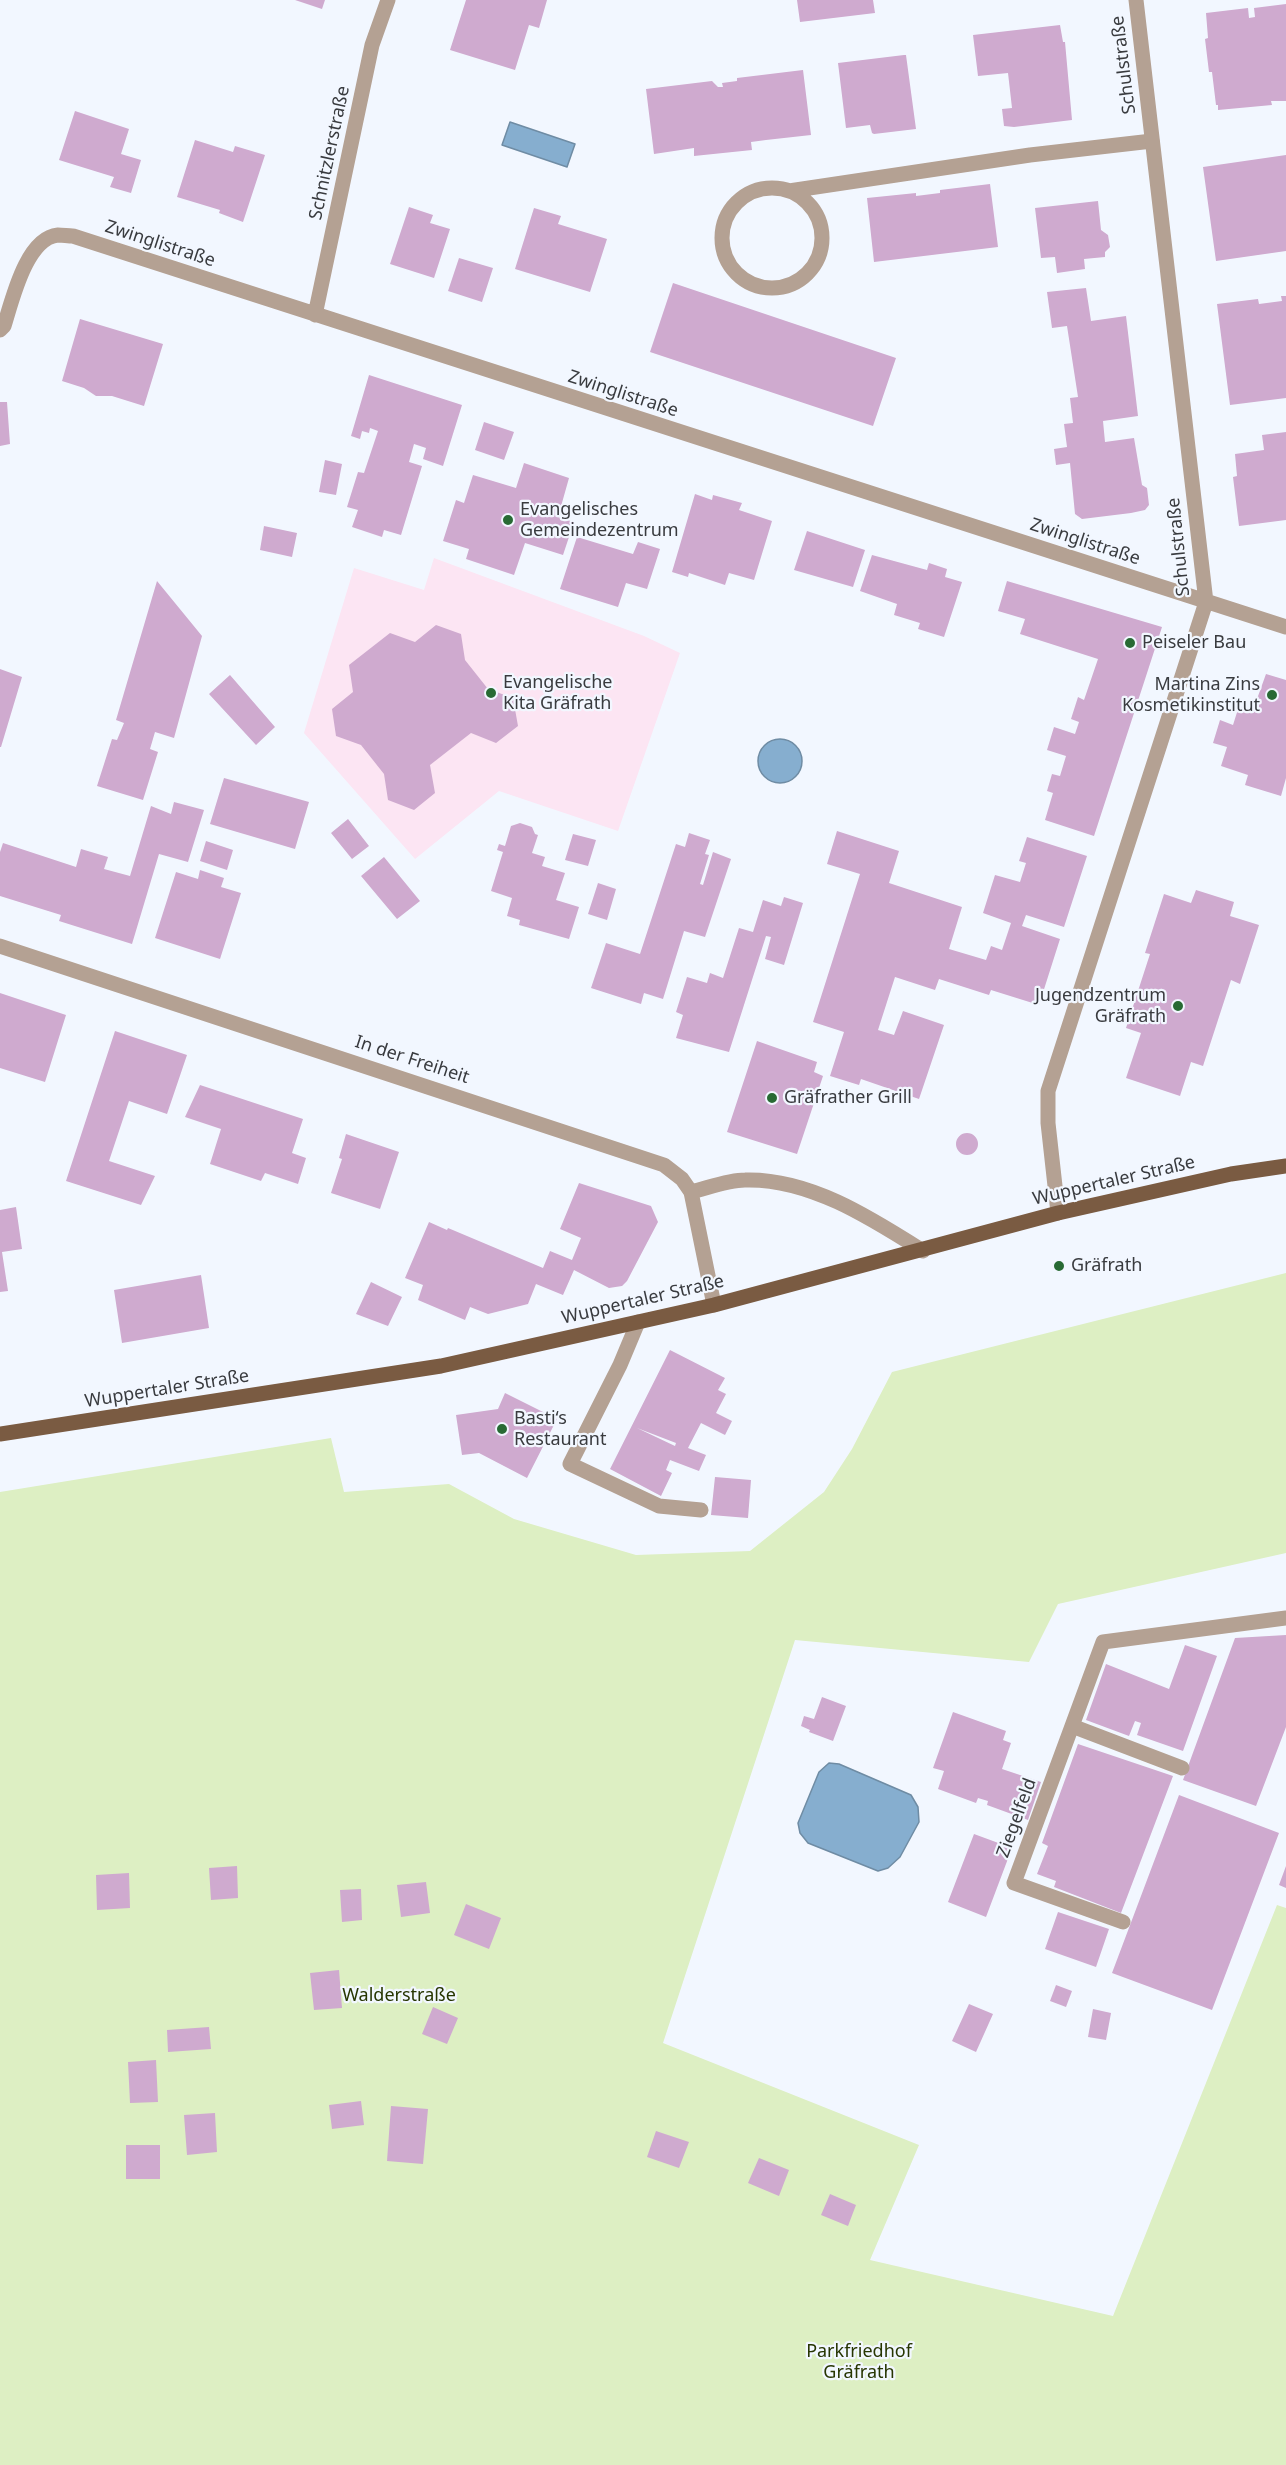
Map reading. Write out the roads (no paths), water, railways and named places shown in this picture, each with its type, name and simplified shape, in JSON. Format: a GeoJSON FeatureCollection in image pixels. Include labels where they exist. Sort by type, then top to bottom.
{"type":"FeatureCollection","features":[{"type":"Feature","properties":{"kind":"main road","name":"Wuppertaler Straße"},"geometry":{"type":"LineString","coordinates":[[0,1434],[441,1366],[714,1305],[923,1251],[1058,1213],[1231,1174],[1286,1166]]}},
{"type":"Feature","properties":{"kind":"street","name":"Schnitzlerstraße"},"geometry":{"type":"LineString","coordinates":[[315,315],[372,45],[388,0]]}},
{"type":"Feature","properties":{"kind":"street","name":"Schulstraße"},"geometry":{"type":"LineString","coordinates":[[1058,1213],[1048,1123],[1048,1091],[1206,602],[1136,0]]}},
{"type":"Feature","properties":{"kind":"street"},"geometry":{"type":"LineString","coordinates":[[789,190],[803,198],[813,210],[820,224],[822,239],[820,255],[812,269],[801,280],[787,287],[770,289],[752,286],[738,277],[727,263],[722,246],[722,229],[728,213],[739,199],[754,190],[772,187],[789,190],[1152,141]]}},
{"type":"Feature","properties":{"kind":"street","name":"Zwinglistraße"},"geometry":{"type":"LineString","coordinates":[[0,330],[23,268],[33,253],[48,238],[57,235],[73,236],[1286,627]]}},
{"type":"Feature","properties":{"kind":"street","name":"In der Freiheit"},"geometry":{"type":"LineString","coordinates":[[0,946],[652,1160],[664,1165],[682,1179],[691,1192]]}},
{"type":"Feature","properties":{"kind":"street"},"geometry":{"type":"LineString","coordinates":[[714,1305],[691,1192],[743,1179],[778,1181],[828,1198],[878,1221],[923,1251]]}},
{"type":"Feature","properties":{"kind":"street"},"geometry":{"type":"LineString","coordinates":[[638,1322],[620,1365],[570,1464],[659,1506],[701,1510]]}},
{"type":"Feature","properties":{"kind":"street","name":"Ziegelfeld"},"geometry":{"type":"LineString","coordinates":[[1123,1922],[1014,1883],[1103,1642],[1286,1618]]}},
{"type":"Feature","properties":{"kind":"street"},"geometry":{"type":"LineString","coordinates":[[1072,1726],[1182,1768]]}},
{"type":"Feature","properties":{"kind":"water"},"geometry":{"type":"Polygon","coordinates":[[[510,122],[575,144],[567,167],[502,145],[510,122]]]}},
{"type":"Feature","properties":{"kind":"water"},"geometry":{"type":"Polygon","coordinates":[[[780,739],[795,746],[802,761],[795,776],[780,783],[765,776],[758,761],[765,746],[780,739]]]}},
{"type":"Feature","properties":{"kind":"water"},"geometry":{"type":"Polygon","coordinates":[[[829,1763],[839,1764],[911,1795],[918,1807],[919,1822],[900,1857],[888,1868],[878,1871],[808,1843],[800,1833],[798,1823],[819,1772],[829,1763]]]}},
{"type":"Feature","properties":{"kind":"place","name":"Evangelisches Gemeindezentrum"},"geometry":{"type":"Point","coordinates":[508,520]}},
{"type":"Feature","properties":{"kind":"place","name":"Peiseler Bau"},"geometry":{"type":"Point","coordinates":[1130,643]}},
{"type":"Feature","properties":{"kind":"place","name":"Evangelische Kita Gräfrath"},"geometry":{"type":"Point","coordinates":[491,693]}},
{"type":"Feature","properties":{"kind":"place","name":"Martina Zins Kosmetikinstitut"},"geometry":{"type":"Point","coordinates":[1272,695]}},
{"type":"Feature","properties":{"kind":"place","name":"Jugendzentrum Gräfrath"},"geometry":{"type":"Point","coordinates":[1178,1006]}},
{"type":"Feature","properties":{"kind":"place","name":"Gräfrather Grill"},"geometry":{"type":"Point","coordinates":[772,1098]}},
{"type":"Feature","properties":{"kind":"place","name":"Gräfrath"},"geometry":{"type":"Point","coordinates":[1059,1266]}},
{"type":"Feature","properties":{"kind":"place","name":"Basti‘s Restaurant"},"geometry":{"type":"Point","coordinates":[502,1429]}},
{"type":"Feature","properties":{"kind":"park label","name":"Walderstraße"},"geometry":{"type":"Point","coordinates":[399,1996]}},
{"type":"Feature","properties":{"kind":"park label","name":"Parkfriedhof Gräfrath"},"geometry":{"type":"Point","coordinates":[859,2362]}}]}
